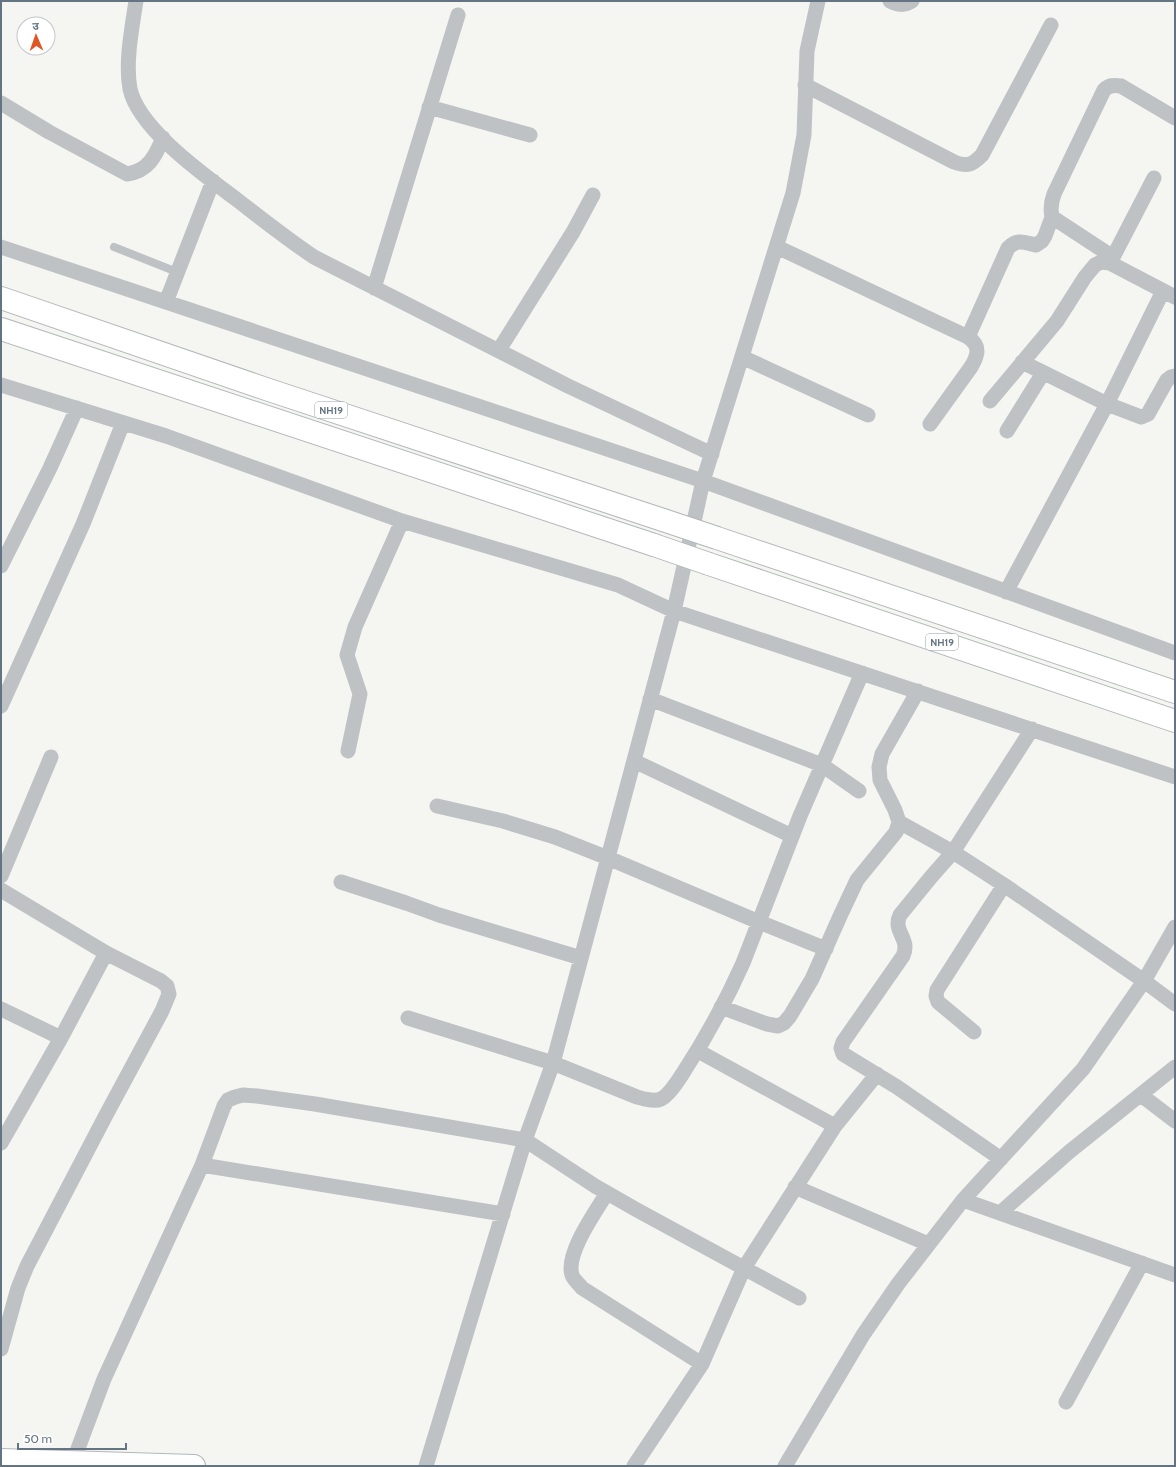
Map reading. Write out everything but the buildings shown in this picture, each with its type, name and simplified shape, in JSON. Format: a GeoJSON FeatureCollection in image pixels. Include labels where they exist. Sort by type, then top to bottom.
{"type":"FeatureCollection","features":[{"type":"Feature","properties":{"kind":"main road","name":"NH19"},"geometry":{"type":"LineString","coordinates":[[1,298],[269,390],[663,520],[1175,692]]}},
{"type":"Feature","properties":{"kind":"main road","name":"NH19"},"geometry":{"type":"LineString","coordinates":[[1,329],[654,545],[1175,721]]}},
{"type":"Feature","properties":{"kind":"main road"},"geometry":{"type":"LineString","coordinates":[[1,1460],[73,1462],[107,1465],[194,1466]]}},
{"type":"Feature","properties":{"kind":"street"},"geometry":{"type":"LineString","coordinates":[[136,1],[128,72],[130,90],[138,107],[151,126],[171,148],[283,236],[314,257],[568,386],[712,454]]}},
{"type":"Feature","properties":{"kind":"street"},"geometry":{"type":"LineString","coordinates":[[426,1466],[525,1140],[554,1063],[674,611],[703,481],[793,193],[804,135],[807,51],[818,1]]}},
{"type":"Feature","properties":{"kind":"street"},"geometry":{"type":"LineString","coordinates":[[890,1],[898,4],[906,4],[912,1]]}},
{"type":"Feature","properties":{"kind":"street"},"geometry":{"type":"LineString","coordinates":[[374,288],[458,14]]}},
{"type":"Feature","properties":{"kind":"street"},"geometry":{"type":"LineString","coordinates":[[805,85],[964,166],[974,163],[982,155],[1051,25]]}},
{"type":"Feature","properties":{"kind":"street"},"geometry":{"type":"LineString","coordinates":[[1006,592],[1107,404],[1169,294],[1111,260],[1052,217],[1050,210],[1054,194],[1104,90],[1108,86],[1121,86],[1175,118]]}},
{"type":"Feature","properties":{"kind":"street"},"geometry":{"type":"LineString","coordinates":[[1,103],[49,132],[127,174],[137,172],[150,163],[158,151],[162,138]]}},
{"type":"Feature","properties":{"kind":"street"},"geometry":{"type":"LineString","coordinates":[[430,107],[530,135]]}},
{"type":"Feature","properties":{"kind":"street"},"geometry":{"type":"LineString","coordinates":[[1111,260],[1154,178]]}},
{"type":"Feature","properties":{"kind":"street"},"geometry":{"type":"LineString","coordinates":[[166,302],[213,181]]}},
{"type":"Feature","properties":{"kind":"street"},"geometry":{"type":"LineString","coordinates":[[499,350],[573,232],[593,195]]}},
{"type":"Feature","properties":{"kind":"street"},"geometry":{"type":"LineString","coordinates":[[968,337],[1008,248],[1013,243],[1019,242],[1036,245],[1042,241],[1052,217]]}},
{"type":"Feature","properties":{"kind":"street"},"geometry":{"type":"LineString","coordinates":[[777,247],[974,341],[977,351],[971,367],[930,424]]}},
{"type":"Feature","properties":{"kind":"street"},"geometry":{"type":"LineString","coordinates":[[1,248],[703,481],[1175,653]]}},
{"type":"Feature","properties":{"kind":"street"},"geometry":{"type":"LineString","coordinates":[[990,401],[1057,321],[1085,277],[1101,262],[1111,260]]}},
{"type":"Feature","properties":{"kind":"street"},"geometry":{"type":"LineString","coordinates":[[742,357],[868,415]]}},
{"type":"Feature","properties":{"kind":"street"},"geometry":{"type":"LineString","coordinates":[[1022,362],[1107,404],[1141,417],[1148,414],[1167,380],[1175,376]]}},
{"type":"Feature","properties":{"kind":"street"},"geometry":{"type":"LineString","coordinates":[[1007,432],[1043,373]]}},
{"type":"Feature","properties":{"kind":"street"},"geometry":{"type":"LineString","coordinates":[[1,384],[166,436],[402,521],[618,585],[674,611],[1175,777]]}},
{"type":"Feature","properties":{"kind":"street"},"geometry":{"type":"LineString","coordinates":[[1,566],[50,468],[77,408]]}},
{"type":"Feature","properties":{"kind":"street"},"geometry":{"type":"LineString","coordinates":[[1,706],[83,524],[123,423]]}},
{"type":"Feature","properties":{"kind":"street"},"geometry":{"type":"LineString","coordinates":[[348,751],[360,694],[347,655],[350,642],[355,627],[402,521]]}},
{"type":"Feature","properties":{"kind":"street"},"geometry":{"type":"LineString","coordinates":[[408,1018],[554,1063],[637,1097],[648,1100],[661,1099],[672,1088],[698,1051],[743,963],[792,836],[862,673]]}},
{"type":"Feature","properties":{"kind":"street"},"geometry":{"type":"LineString","coordinates":[[721,1007],[767,1024],[778,1026],[784,1023],[812,979],[857,880],[896,832],[899,822],[895,810],[880,780],[879,767],[882,754],[918,692]]}},
{"type":"Feature","properties":{"kind":"street"},"geometry":{"type":"LineString","coordinates":[[650,699],[822,765],[859,791]]}},
{"type":"Feature","properties":{"kind":"street"},"geometry":{"type":"LineString","coordinates":[[1001,1159],[877,1074],[843,1054],[841,1048],[843,1042],[906,950],[905,942],[898,929],[897,922],[900,915],[931,876],[953,852],[1032,729]]}},
{"type":"Feature","properties":{"kind":"street"},"geometry":{"type":"LineString","coordinates":[[1,876],[51,757]]}},
{"type":"Feature","properties":{"kind":"street"},"geometry":{"type":"LineString","coordinates":[[634,761],[792,836]]}},
{"type":"Feature","properties":{"kind":"street"},"geometry":{"type":"LineString","coordinates":[[437,806],[503,821],[533,830],[608,858],[826,949]]}},
{"type":"Feature","properties":{"kind":"street"},"geometry":{"type":"LineString","coordinates":[[899,822],[953,852],[1144,981],[1175,1004]]}},
{"type":"Feature","properties":{"kind":"street"},"geometry":{"type":"LineString","coordinates":[[340,882],[406,902],[439,915],[581,958]]}},
{"type":"Feature","properties":{"kind":"street"},"geometry":{"type":"LineString","coordinates":[[974,1032],[938,1002],[936,996],[937,990],[1004,886]]}},
{"type":"Feature","properties":{"kind":"street"},"geometry":{"type":"LineString","coordinates":[[1,890],[106,953],[161,982],[167,986],[169,994],[162,1012],[27,1266],[18,1288],[1,1349]]}},
{"type":"Feature","properties":{"kind":"street"},"geometry":{"type":"LineString","coordinates":[[785,1466],[863,1335],[898,1284],[963,1200],[1084,1069],[1144,981],[1175,927]]}},
{"type":"Feature","properties":{"kind":"street"},"geometry":{"type":"LineString","coordinates":[[1,1143],[61,1038],[106,953]]}},
{"type":"Feature","properties":{"kind":"street"},"geometry":{"type":"LineString","coordinates":[[1,1009],[61,1038]]}},
{"type":"Feature","properties":{"kind":"street"},"geometry":{"type":"LineString","coordinates":[[698,1051],[835,1126]]}},
{"type":"Feature","properties":{"kind":"street"},"geometry":{"type":"LineString","coordinates":[[1000,1213],[1069,1152],[1175,1067]]}},
{"type":"Feature","properties":{"kind":"street"},"geometry":{"type":"LineString","coordinates":[[634,1466],[702,1364],[744,1268],[835,1126],[877,1074]]}},
{"type":"Feature","properties":{"kind":"street"},"geometry":{"type":"LineString","coordinates":[[73,1462],[104,1379],[202,1165],[224,1106],[228,1100],[243,1095],[315,1104],[525,1140],[607,1192],[799,1298]]}},
{"type":"Feature","properties":{"kind":"street"},"geometry":{"type":"LineString","coordinates":[[1141,1095],[1175,1122]]}},
{"type":"Feature","properties":{"kind":"street"},"geometry":{"type":"LineString","coordinates":[[202,1165],[503,1214]]}},
{"type":"Feature","properties":{"kind":"street"},"geometry":{"type":"LineString","coordinates":[[795,1187],[928,1244]]}},
{"type":"Feature","properties":{"kind":"street"},"geometry":{"type":"LineString","coordinates":[[607,1192],[578,1241],[571,1261],[572,1276],[582,1288],[702,1364]]}},
{"type":"Feature","properties":{"kind":"street"},"geometry":{"type":"LineString","coordinates":[[963,1200],[1175,1275]]}},
{"type":"Feature","properties":{"kind":"street"},"geometry":{"type":"LineString","coordinates":[[1066,1402],[1142,1263]]}},
{"type":"Feature","properties":{"kind":"lane"},"geometry":{"type":"LineString","coordinates":[[114,247],[177,272]]}}]}
